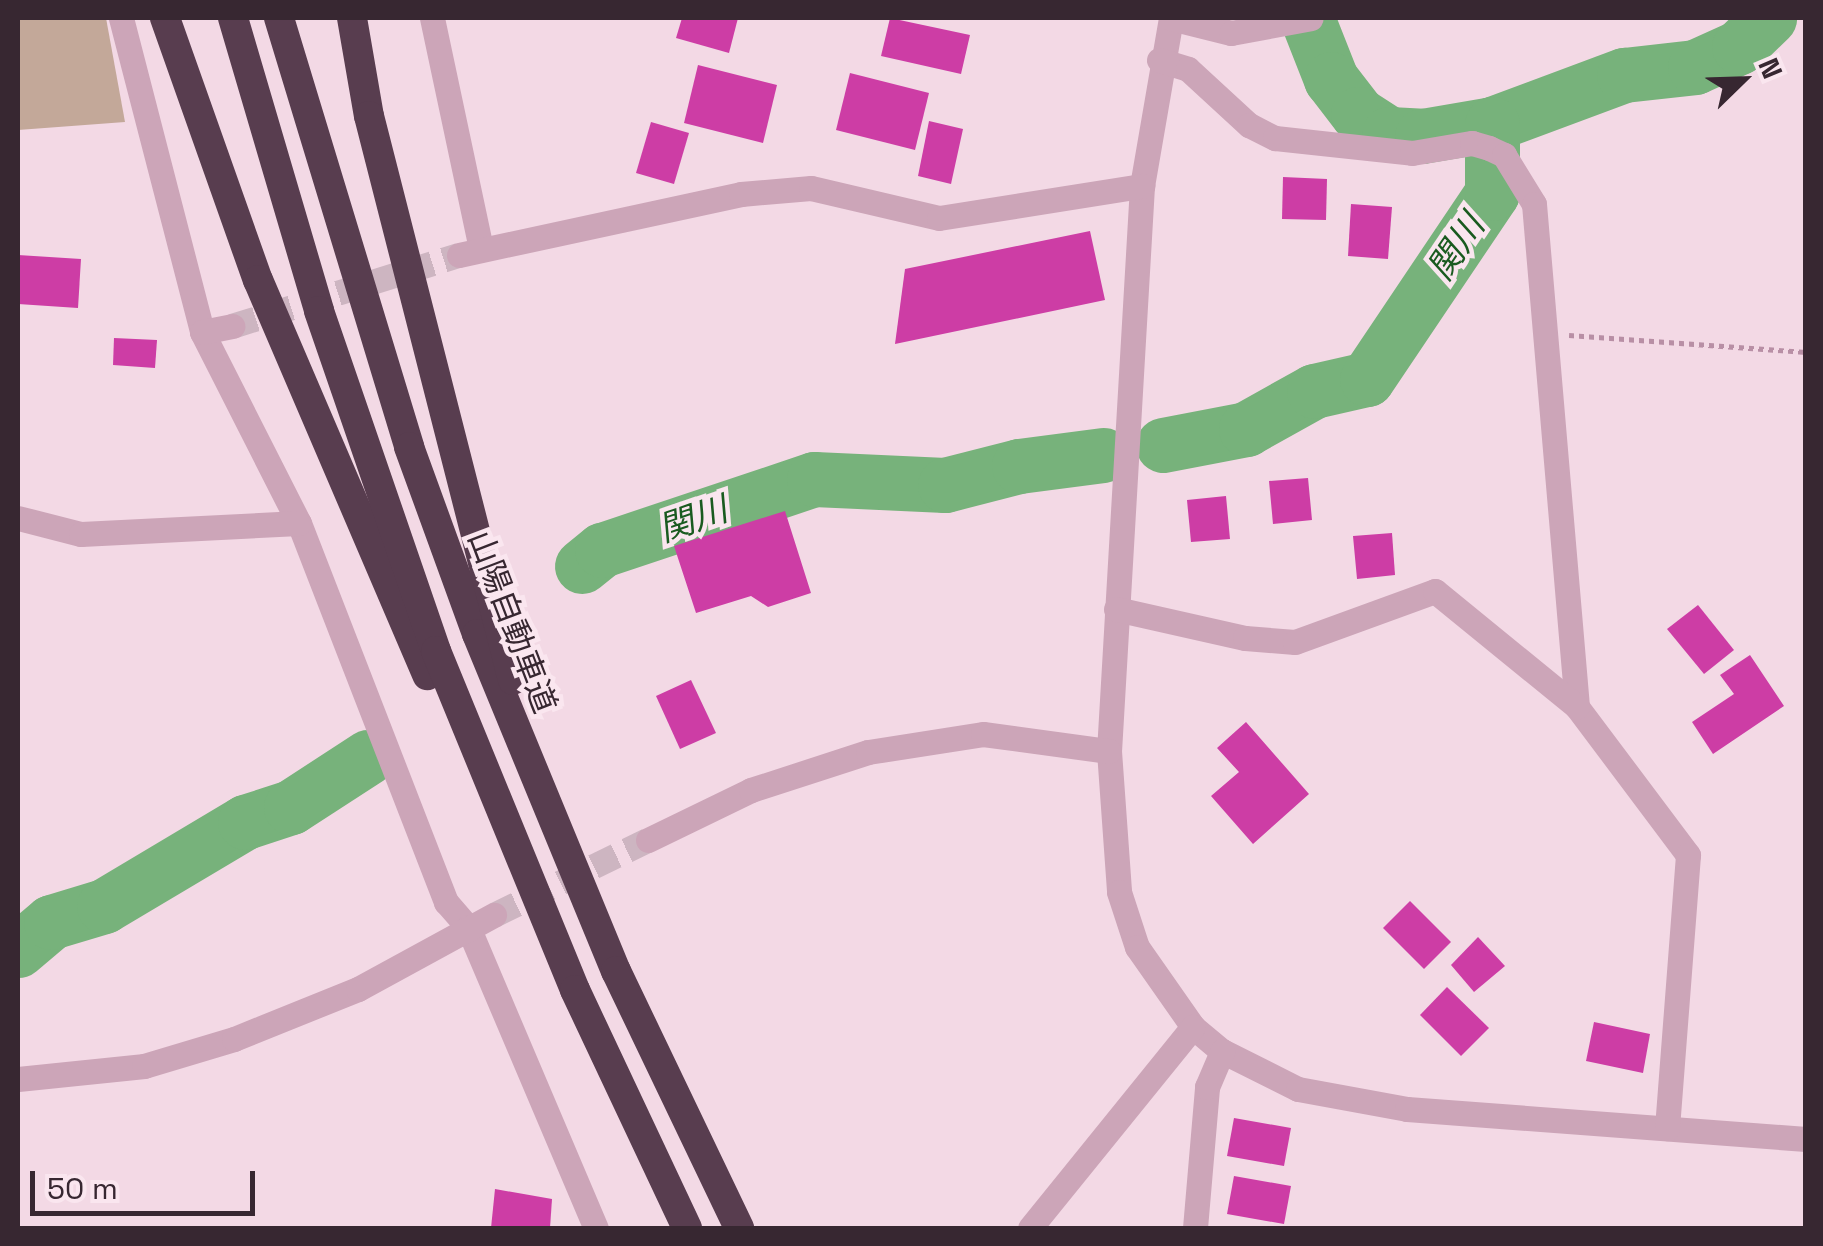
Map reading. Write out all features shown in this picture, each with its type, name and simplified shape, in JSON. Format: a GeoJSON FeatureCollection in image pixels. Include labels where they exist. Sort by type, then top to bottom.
{"type":"FeatureCollection","features":[{"type":"Feature","properties":{"kind":"highway"},"geometry":{"type":"LineString","coordinates":[[165,18],[258,280],[376,564],[687,1228]]}},
{"type":"Feature","properties":{"kind":"highway"},"geometry":{"type":"LineString","coordinates":[[233,18],[369,461],[436,651],[574,990]]}},
{"type":"Feature","properties":{"kind":"highway","name":"山陽自動車道"},"geometry":{"type":"LineString","coordinates":[[279,18],[409,447],[550,817],[739,1228]]}},
{"type":"Feature","properties":{"kind":"highway"},"geometry":{"type":"LineString","coordinates":[[352,18],[369,116],[550,817]]}},
{"type":"Feature","properties":{"kind":"street"},"geometry":{"type":"LineString","coordinates":[[121,18],[202,332],[299,523],[446,902],[468,927],[596,1228]]}},
{"type":"Feature","properties":{"kind":"street"},"geometry":{"type":"LineString","coordinates":[[432,18],[470,252],[742,194],[810,188],[939,218],[1142,186]]}},
{"type":"Feature","properties":{"kind":"street"},"geometry":{"type":"LineString","coordinates":[[1300,20],[1231,33],[1171,18],[1159,60],[1142,186],[1109,751],[1119,892],[1137,947],[1193,1027],[1222,1051],[1298,1089],[1342,1100],[1806,1139]]}},
{"type":"Feature","properties":{"kind":"street"},"geometry":{"type":"LineString","coordinates":[[1159,60],[1188,68],[1249,125],[1275,138],[1412,153],[1472,143],[1497,152],[1534,204],[1577,707]]}},
{"type":"Feature","properties":{"kind":"street"},"geometry":{"type":"LineString","coordinates":[[202,332],[232,326]]}},
{"type":"Feature","properties":{"kind":"street"},"geometry":{"type":"LineString","coordinates":[[18,518],[81,534],[299,523]]}},
{"type":"Feature","properties":{"kind":"street"},"geometry":{"type":"LineString","coordinates":[[1116,609],[1245,638],[1295,642],[1435,590],[1577,707],[1688,855],[1667,1128]]}},
{"type":"Feature","properties":{"kind":"street"},"geometry":{"type":"LineString","coordinates":[[648,840],[751,790],[868,752],[983,734],[1109,751]]}},
{"type":"Feature","properties":{"kind":"street"},"geometry":{"type":"LineString","coordinates":[[18,1079],[144,1066],[234,1039],[358,990],[494,916]]}},
{"type":"Feature","properties":{"kind":"street"},"geometry":{"type":"LineString","coordinates":[[1030,1228],[1193,1027]]}},
{"type":"Feature","properties":{"kind":"street"},"geometry":{"type":"LineString","coordinates":[[1195,1228],[1207,1087],[1222,1051]]}},
{"type":"Feature","properties":{"kind":"path"},"geometry":{"type":"LineString","coordinates":[[1544,333],[1806,352]]}},
{"type":"Feature","properties":{"kind":"shaded area"},"geometry":{"type":"Polygon","coordinates":[[[18,18],[106,18],[125,122],[18,130],[18,18]]]}},
{"type":"Feature","properties":{"kind":"building"},"geometry":{"type":"Polygon","coordinates":[[[682,18],[738,18],[729,53],[676,38],[682,18]]]}},
{"type":"Feature","properties":{"kind":"building"},"geometry":{"type":"Polygon","coordinates":[[[890,18],[970,35],[961,74],[881,56],[890,18]]]}},
{"type":"Feature","properties":{"kind":"building"},"geometry":{"type":"Polygon","coordinates":[[[698,65],[777,85],[763,143],[684,123],[698,65]]]}},
{"type":"Feature","properties":{"kind":"building"},"geometry":{"type":"Polygon","coordinates":[[[850,73],[929,93],[915,150],[836,130],[850,73]]]}},
{"type":"Feature","properties":{"kind":"building"},"geometry":{"type":"Polygon","coordinates":[[[929,121],[963,129],[951,184],[918,176],[929,121]]]}},
{"type":"Feature","properties":{"kind":"building"},"geometry":{"type":"Polygon","coordinates":[[[651,122],[689,133],[674,184],[636,173],[651,122]]]}},
{"type":"Feature","properties":{"kind":"building"},"geometry":{"type":"Polygon","coordinates":[[[1283,177],[1327,179],[1326,220],[1282,219],[1283,177]]]}},
{"type":"Feature","properties":{"kind":"building"},"geometry":{"type":"Polygon","coordinates":[[[1351,204],[1392,207],[1388,259],[1348,256],[1351,204]]]}},
{"type":"Feature","properties":{"kind":"building"},"geometry":{"type":"Polygon","coordinates":[[[1090,231],[1105,300],[895,344],[905,269],[1090,231]]]}},
{"type":"Feature","properties":{"kind":"building"},"geometry":{"type":"Polygon","coordinates":[[[18,255],[81,259],[78,308],[18,304],[18,255]]]}},
{"type":"Feature","properties":{"kind":"building"},"geometry":{"type":"Polygon","coordinates":[[[114,338],[157,340],[155,368],[113,365],[114,338]]]}},
{"type":"Feature","properties":{"kind":"building"},"geometry":{"type":"Polygon","coordinates":[[[1308,478],[1312,520],[1273,524],[1269,481],[1308,478]]]}},
{"type":"Feature","properties":{"kind":"building"},"geometry":{"type":"Polygon","coordinates":[[[1226,496],[1230,539],[1191,542],[1187,500],[1226,496]]]}},
{"type":"Feature","properties":{"kind":"building"},"geometry":{"type":"Polygon","coordinates":[[[785,511],[811,593],[768,607],[751,596],[696,613],[674,546],[785,511]]]}},
{"type":"Feature","properties":{"kind":"building"},"geometry":{"type":"Polygon","coordinates":[[[1392,533],[1395,575],[1357,579],[1353,536],[1392,533]]]}},
{"type":"Feature","properties":{"kind":"building"},"geometry":{"type":"Polygon","coordinates":[[[1698,605],[1734,650],[1704,674],[1667,629],[1698,605]]]}},
{"type":"Feature","properties":{"kind":"building"},"geometry":{"type":"Polygon","coordinates":[[[1750,655],[1784,706],[1713,754],[1692,722],[1734,694],[1720,675],[1750,655]]]}},
{"type":"Feature","properties":{"kind":"building"},"geometry":{"type":"Polygon","coordinates":[[[691,680],[716,733],[680,749],[656,696],[691,680]]]}},
{"type":"Feature","properties":{"kind":"building"},"geometry":{"type":"Polygon","coordinates":[[[1246,722],[1309,794],[1253,844],[1211,796],[1239,772],[1217,748],[1246,722]]]}},
{"type":"Feature","properties":{"kind":"building"},"geometry":{"type":"Polygon","coordinates":[[[1410,901],[1451,942],[1424,969],[1383,928],[1410,901]]]}},
{"type":"Feature","properties":{"kind":"building"},"geometry":{"type":"Polygon","coordinates":[[[1478,937],[1505,966],[1474,992],[1451,965],[1478,937]]]}},
{"type":"Feature","properties":{"kind":"building"},"geometry":{"type":"Polygon","coordinates":[[[1447,987],[1489,1028],[1461,1056],[1420,1015],[1447,987]]]}},
{"type":"Feature","properties":{"kind":"building"},"geometry":{"type":"Polygon","coordinates":[[[1594,1022],[1650,1034],[1643,1073],[1586,1061],[1594,1022]]]}},
{"type":"Feature","properties":{"kind":"building"},"geometry":{"type":"Polygon","coordinates":[[[1234,1118],[1291,1128],[1284,1166],[1227,1156],[1234,1118]]]}},
{"type":"Feature","properties":{"kind":"building"},"geometry":{"type":"Polygon","coordinates":[[[1234,1176],[1291,1186],[1284,1224],[1227,1214],[1234,1176]]]}},
{"type":"Feature","properties":{"kind":"building"},"geometry":{"type":"Polygon","coordinates":[[[495,1189],[552,1199],[550,1228],[491,1228],[495,1189]]]}},
{"type":"Feature","properties":{"kind":"waterway","name":"関川"},"geometry":{"type":"LineString","coordinates":[[1307,18],[1331,79],[1358,114],[1389,134],[1422,136],[1492,124],[1624,75],[1695,67],[1739,47],[1769,18]]}},
{"type":"Feature","properties":{"kind":"waterway","name":"関川"},"geometry":{"type":"LineString","coordinates":[[1163,445],[1246,429],[1314,391],[1367,379],[1492,193],[1492,124]]}},
{"type":"Feature","properties":{"kind":"waterway","name":"関川"},"geometry":{"type":"LineString","coordinates":[[582,566],[602,550],[814,479],[945,485],[1019,466],[1103,455]]}},
{"type":"Feature","properties":{"kind":"waterway","name":"関川"},"geometry":{"type":"LineString","coordinates":[[18,950],[51,922],[104,906],[245,822],[291,807],[368,757]]}},
{"type":"Feature","properties":{"kind":"tunnel"},"geometry":{"type":"LineString","coordinates":[[232,326],[459,255]]}},
{"type":"Feature","properties":{"kind":"tunnel"},"geometry":{"type":"LineString","coordinates":[[494,915],[648,840]]}}]}
